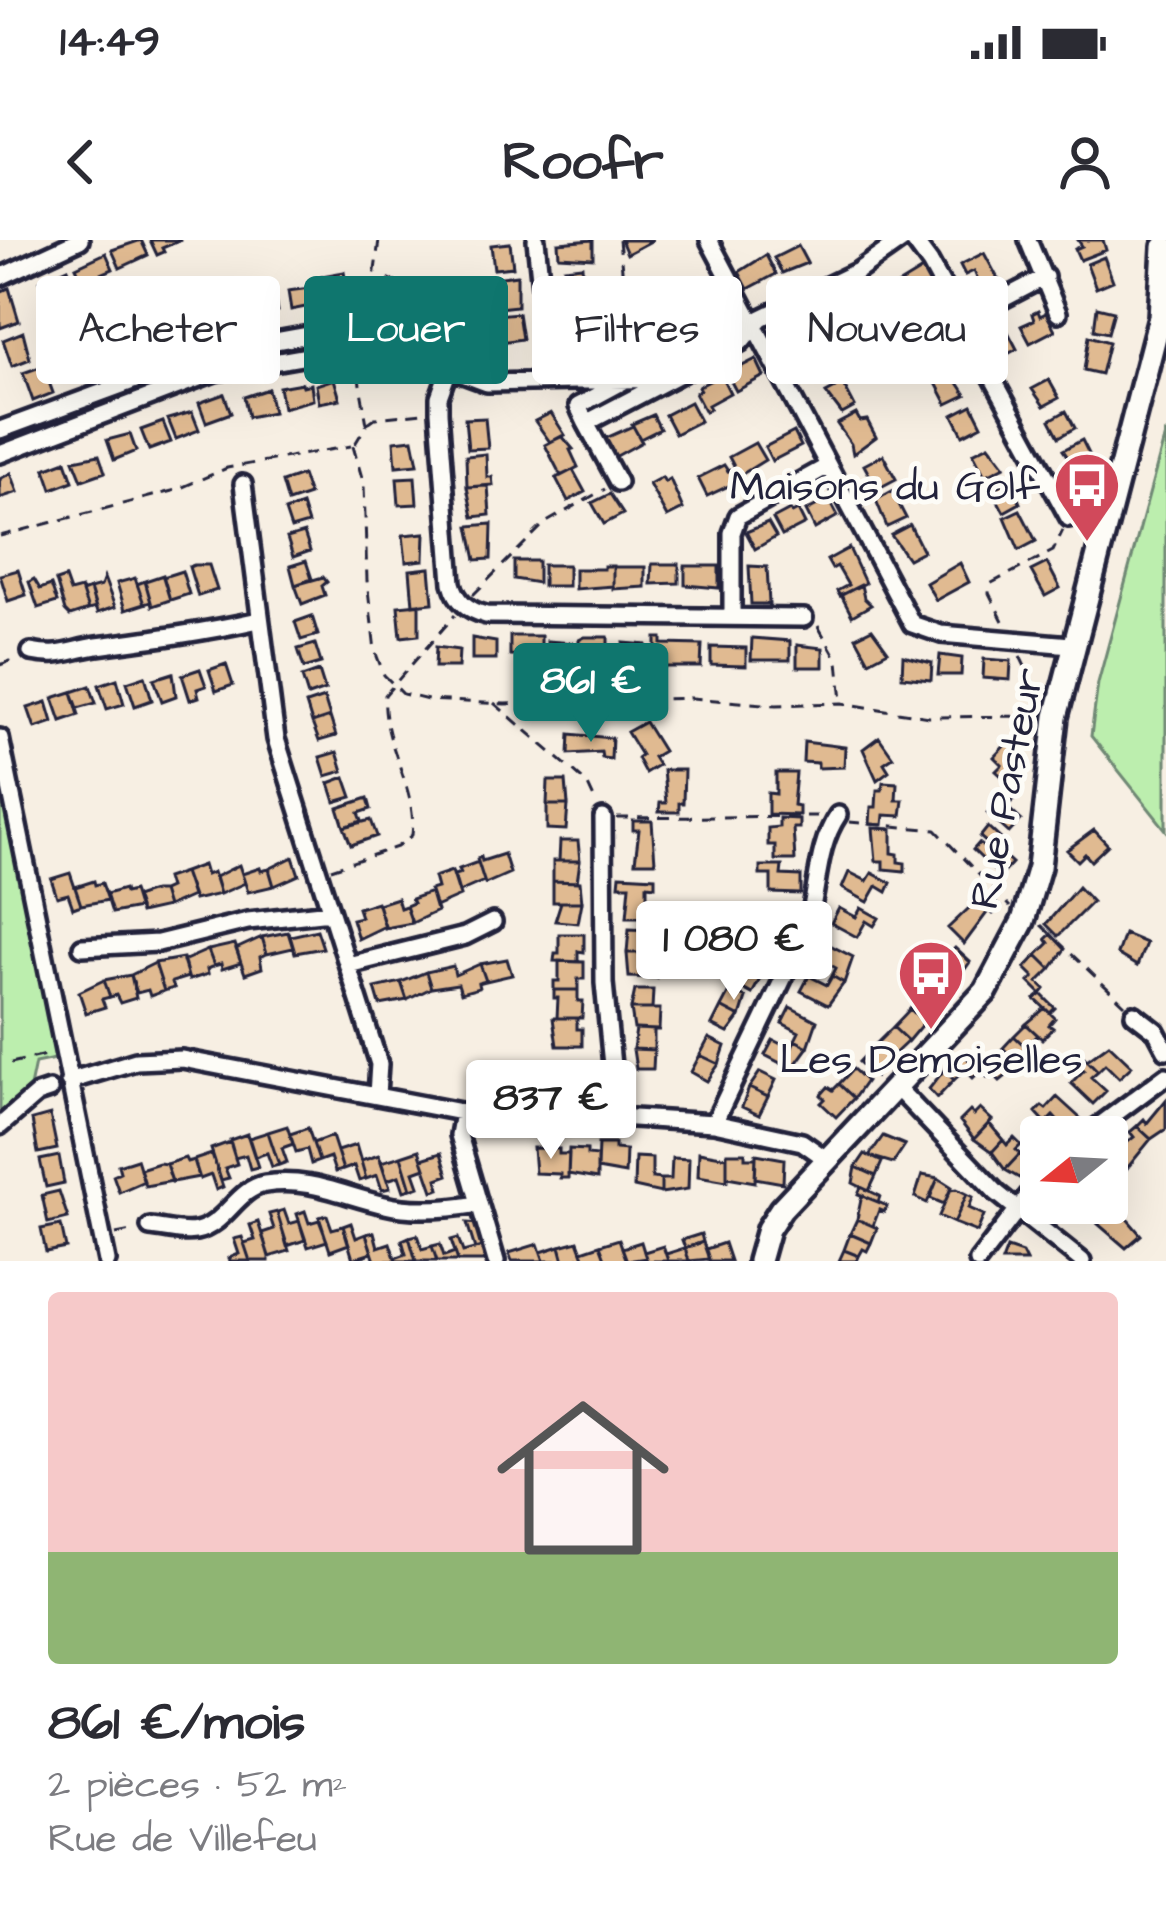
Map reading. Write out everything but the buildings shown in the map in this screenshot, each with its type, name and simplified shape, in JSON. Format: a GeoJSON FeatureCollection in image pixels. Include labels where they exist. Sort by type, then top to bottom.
{"type":"FeatureCollection","features":[{"type":"Feature","properties":{"kind":"street"},"geometry":{"type":"LineString","coordinates":[[0,277],[80,240]]}},
{"type":"Feature","properties":{"kind":"street"},"geometry":{"type":"LineString","coordinates":[[536,240],[540,276]]}},
{"type":"Feature","properties":{"kind":"street"},"geometry":{"type":"LineString","coordinates":[[709,240],[912,625],[941,634],[1072,645]]}},
{"type":"Feature","properties":{"kind":"street"},"geometry":{"type":"LineString","coordinates":[[742,323],[753,324],[858,271],[902,240]]}},
{"type":"Feature","properties":{"kind":"street"},"geometry":{"type":"LineString","coordinates":[[914,240],[935,276]]}},
{"type":"Feature","properties":{"kind":"street"},"geometry":{"type":"LineString","coordinates":[[1028,240],[1058,313]]}},
{"type":"Feature","properties":{"kind":"street"},"geometry":{"type":"LineString","coordinates":[[1152,240],[1165,247]]}},
{"type":"Feature","properties":{"kind":"street","name":"Rue Pasteur"},"geometry":{"type":"LineString","coordinates":[[759,1261],[768,1229],[781,1209],[986,991],[1025,916],[1039,868],[1056,717],[1160,317],[1165,247]]}},
{"type":"Feature","properties":{"kind":"street"},"geometry":{"type":"LineString","coordinates":[[1008,297],[1045,278]]}},
{"type":"Feature","properties":{"kind":"street"},"geometry":{"type":"LineString","coordinates":[[742,340],[753,324]]}},
{"type":"Feature","properties":{"kind":"street"},"geometry":{"type":"LineString","coordinates":[[127,384],[0,432],[3,452],[183,384]]}},
{"type":"Feature","properties":{"kind":"street"},"geometry":{"type":"LineString","coordinates":[[444,384],[439,412],[452,583],[464,605],[486,615],[804,618]]}},
{"type":"Feature","properties":{"kind":"street"},"geometry":{"type":"LineString","coordinates":[[617,482],[578,406],[618,384]]}},
{"type":"Feature","properties":{"kind":"street"},"geometry":{"type":"LineString","coordinates":[[586,423],[660,384]]}},
{"type":"Feature","properties":{"kind":"street"},"geometry":{"type":"LineString","coordinates":[[996,384],[1069,518]]}},
{"type":"Feature","properties":{"kind":"street"},"geometry":{"type":"LineString","coordinates":[[732,617],[732,533],[738,516],[828,466]]}},
{"type":"Feature","properties":{"kind":"street"},"geometry":{"type":"LineString","coordinates":[[243,484],[276,739],[379,1064],[377,1095]]}},
{"type":"Feature","properties":{"kind":"street"},"geometry":{"type":"LineString","coordinates":[[31,652],[57,658],[89,647],[190,635],[259,620]]}},
{"type":"Feature","properties":{"kind":"street"},"geometry":{"type":"LineString","coordinates":[[0,738],[107,1261]]}},
{"type":"Feature","properties":{"kind":"street"},"geometry":{"type":"LineString","coordinates":[[714,1123],[806,931],[817,898],[821,850],[838,815]]}},
{"type":"Feature","properties":{"kind":"street"},"geometry":{"type":"LineString","coordinates":[[603,818],[604,982],[617,1117]]}},
{"type":"Feature","properties":{"kind":"street"},"geometry":{"type":"LineString","coordinates":[[82,947],[158,943],[248,921],[330,912]]}},
{"type":"Feature","properties":{"kind":"street"},"geometry":{"type":"LineString","coordinates":[[348,965],[465,936],[493,922]]}},
{"type":"Feature","properties":{"kind":"street"},"geometry":{"type":"LineString","coordinates":[[1134,1014],[1156,1031],[1166,1050]]}},
{"type":"Feature","properties":{"kind":"street"},"geometry":{"type":"LineString","coordinates":[[69,1081],[136,1061],[167,1058],[463,1113],[714,1123],[802,1142],[826,1159]]}},
{"type":"Feature","properties":{"kind":"street"},"geometry":{"type":"LineString","coordinates":[[1112,1116],[1166,1076]]}},
{"type":"Feature","properties":{"kind":"street"},"geometry":{"type":"LineString","coordinates":[[896,1087],[956,1154],[1017,1211],[1082,1261]]}},
{"type":"Feature","properties":{"kind":"street"},"geometry":{"type":"LineString","coordinates":[[0,1126],[37,1094],[50,1090]]}},
{"type":"Feature","properties":{"kind":"street"},"geometry":{"type":"LineString","coordinates":[[463,1113],[459,1135],[496,1261]]}},
{"type":"Feature","properties":{"kind":"street"},"geometry":{"type":"LineString","coordinates":[[150,1227],[194,1232],[206,1228],[246,1191],[266,1184],[317,1184],[398,1207],[478,1204]]}},
{"type":"Feature","properties":{"kind":"street"},"geometry":{"type":"LineString","coordinates":[[978,1261],[1020,1207]]}},
{"type":"Feature","properties":{"kind":"path"},"geometry":{"type":"LineString","coordinates":[[373,276],[380,240]]}},
{"type":"Feature","properties":{"kind":"path"},"geometry":{"type":"LineString","coordinates":[[619,240],[623,276]]}},
{"type":"Feature","properties":{"kind":"path"},"geometry":{"type":"LineString","coordinates":[[359,384],[367,424]]}},
{"type":"Feature","properties":{"kind":"path"},"geometry":{"type":"LineString","coordinates":[[0,536],[176,490],[227,468],[353,446],[375,418],[439,412]]}},
{"type":"Feature","properties":{"kind":"path"},"geometry":{"type":"LineString","coordinates":[[353,446],[364,485],[371,634],[378,663],[403,694],[428,700],[842,703],[928,717],[1041,716],[1040,696],[989,593],[990,584],[1053,551],[1069,518]]}},
{"type":"Feature","properties":{"kind":"path"},"geometry":{"type":"LineString","coordinates":[[318,874],[397,847],[412,835],[410,804],[385,716],[385,694],[392,684],[545,523],[617,482]]}},
{"type":"Feature","properties":{"kind":"path"},"geometry":{"type":"LineString","coordinates":[[804,618],[814,619],[838,661],[842,703]]}},
{"type":"Feature","properties":{"kind":"path"},"geometry":{"type":"LineString","coordinates":[[0,665],[31,652]]}},
{"type":"Feature","properties":{"kind":"path"},"geometry":{"type":"LineString","coordinates":[[494,703],[587,784],[603,818],[838,815],[853,825],[936,830],[1134,1014]]}},
{"type":"Feature","properties":{"kind":"path"},"geometry":{"type":"LineString","coordinates":[[11,1063],[63,1052]]}},
{"type":"Feature","properties":{"kind":"path"},"geometry":{"type":"LineString","coordinates":[[102,1236],[150,1227]]}},
{"type":"Feature","properties":{"kind":"green space"},"geometry":{"type":"Polygon","coordinates":[[[1166,432],[1166,830],[1091,736],[1098,683],[1166,432]]]}},
{"type":"Feature","properties":{"kind":"green space"},"geometry":{"type":"Polygon","coordinates":[[[0,737],[64,1057],[35,1063],[30,1087],[0,1113],[0,737]]]}},
{"type":"Feature","properties":{"kind":"place","name":"Maisons du Golf"},"geometry":{"type":"Point","coordinates":[1087,544]}},
{"type":"Feature","properties":{"kind":"place","name":"Les Demoiselles"},"geometry":{"type":"Point","coordinates":[931,1032]}}]}
